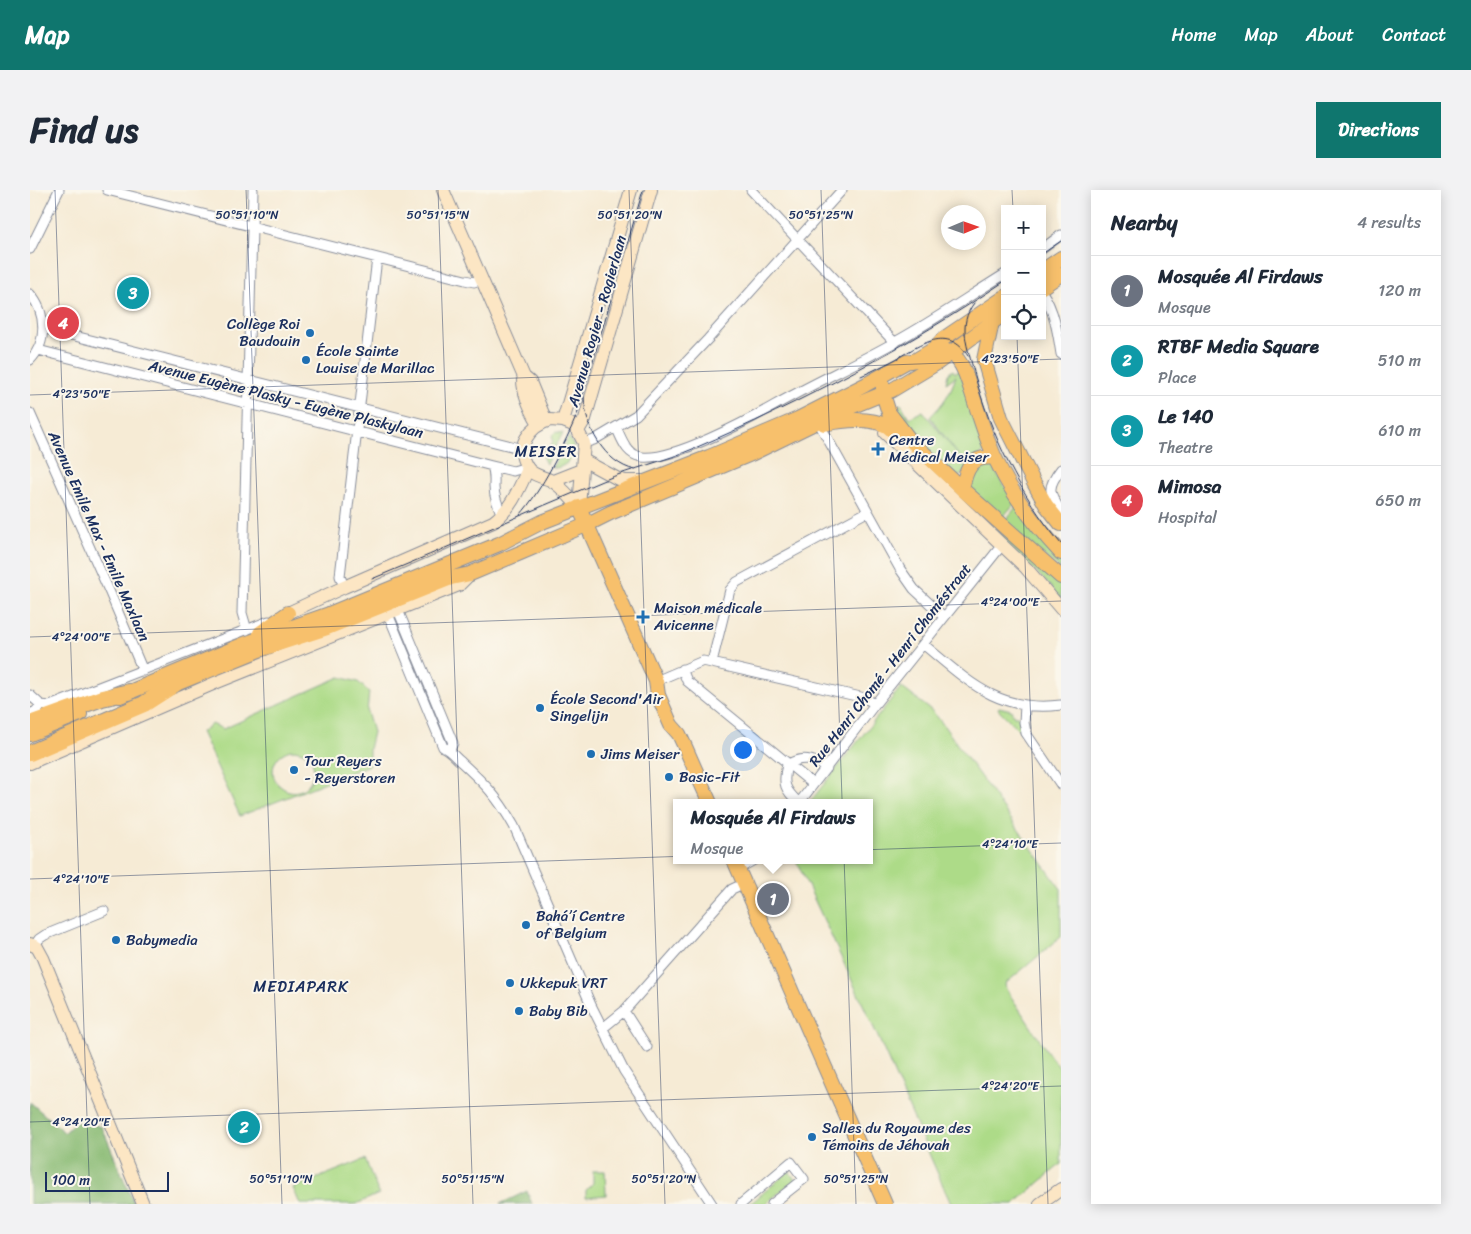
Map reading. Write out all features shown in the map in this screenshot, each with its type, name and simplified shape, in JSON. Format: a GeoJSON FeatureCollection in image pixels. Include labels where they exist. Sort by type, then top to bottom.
{"type":"FeatureCollection","features":[{"type":"Feature","properties":{"kind":"highway"},"geometry":{"type":"LineString","coordinates":[[30,753],[144,704],[175,684]]}},
{"type":"Feature","properties":{"kind":"highway"},"geometry":{"type":"LineString","coordinates":[[37,712],[129,692]]}},
{"type":"Feature","properties":{"kind":"main road"},"geometry":{"type":"LineString","coordinates":[[1046,268],[1061,258]]}},
{"type":"Feature","properties":{"kind":"main road"},"geometry":{"type":"LineString","coordinates":[[1046,291],[1061,274]]}},
{"type":"Feature","properties":{"kind":"main road"},"geometry":{"type":"LineString","coordinates":[[247,636],[329,614],[499,544],[526,529],[578,507],[604,499],[709,457],[798,419],[906,362],[916,360],[1001,300]]}},
{"type":"Feature","properties":{"kind":"main road"},"geometry":{"type":"LineString","coordinates":[[30,744],[279,642],[327,628],[451,578],[470,574],[752,453],[817,424],[831,414],[883,394],[924,372],[1001,316]]}},
{"type":"Feature","properties":{"kind":"main road"},"geometry":{"type":"LineString","coordinates":[[992,322],[984,360],[1001,418],[1034,483],[1046,504],[1061,524]]}},
{"type":"Feature","properties":{"kind":"main road"},"geometry":{"type":"LineString","coordinates":[[934,349],[952,352],[963,368],[995,458],[1021,505],[1061,553]]}},
{"type":"Feature","properties":{"kind":"main road"},"geometry":{"type":"LineString","coordinates":[[916,360],[910,368],[883,386],[883,394],[889,413],[909,439],[962,490],[1061,577]]}},
{"type":"Feature","properties":{"kind":"main road"},"geometry":{"type":"LineString","coordinates":[[817,424],[846,420],[872,422],[887,426],[900,438],[909,439]]}},
{"type":"Feature","properties":{"kind":"main road"},"geometry":{"type":"LineString","coordinates":[[962,490],[971,464],[982,458],[995,458]]}},
{"type":"Feature","properties":{"kind":"main road"},"geometry":{"type":"LineString","coordinates":[[578,507],[656,681],[665,692],[676,721],[678,734],[708,799]]}},
{"type":"Feature","properties":{"kind":"main road"},"geometry":{"type":"LineString","coordinates":[[30,734],[129,692],[247,636],[288,613]]}},
{"type":"Feature","properties":{"kind":"main road"},"geometry":{"type":"LineString","coordinates":[[736,864],[885,1204]]}},
{"type":"Feature","properties":{"kind":"street"},"geometry":{"type":"LineString","coordinates":[[30,249],[59,190]]}},
{"type":"Feature","properties":{"kind":"street"},"geometry":{"type":"LineString","coordinates":[[108,190],[474,282],[481,279]]}},
{"type":"Feature","properties":{"kind":"street"},"geometry":{"type":"LineString","coordinates":[[30,695],[37,712],[143,671],[247,636],[242,613],[253,190]]}},
{"type":"Feature","properties":{"kind":"street"},"geometry":{"type":"LineString","coordinates":[[443,190],[524,376],[523,385],[528,400],[543,423]]}},
{"type":"Feature","properties":{"kind":"street","name":"Avenue Rogier - Rogierlaan"},"geometry":{"type":"LineString","coordinates":[[563,421],[631,190]]}},
{"type":"Feature","properties":{"kind":"street","name":"Avenue Rogier - Rogierlaan"},"geometry":{"type":"LineString","coordinates":[[581,437],[651,190]]}},
{"type":"Feature","properties":{"kind":"street"},"geometry":{"type":"LineString","coordinates":[[750,190],[895,343]]}},
{"type":"Feature","properties":{"kind":"street"},"geometry":{"type":"LineString","coordinates":[[581,437],[594,440],[636,415],[708,339],[842,190]]}},
{"type":"Feature","properties":{"kind":"street"},"geometry":{"type":"LineString","coordinates":[[1046,245],[1061,235]]}},
{"type":"Feature","properties":{"kind":"street"},"geometry":{"type":"LineString","coordinates":[[344,587],[340,576],[377,258]]}},
{"type":"Feature","properties":{"kind":"street"},"geometry":{"type":"LineString","coordinates":[[616,427],[628,450],[636,456],[665,455],[755,417],[895,343],[1001,277]]}},
{"type":"Feature","properties":{"kind":"street"},"geometry":{"type":"LineString","coordinates":[[30,294],[40,312],[43,328],[38,350],[30,360]]}},
{"type":"Feature","properties":{"kind":"street"},"geometry":{"type":"LineString","coordinates":[[1045,295],[1058,335],[1061,354]]}},
{"type":"Feature","properties":{"kind":"street","name":"Avenue Eugène Plasky - Eugène Plaskylaan"},"geometry":{"type":"LineString","coordinates":[[43,328],[523,449]]}},
{"type":"Feature","properties":{"kind":"street","name":"Avenue Eugène Plasky - Eugène Plaskylaan"},"geometry":{"type":"LineString","coordinates":[[38,350],[357,431],[494,471]]}},
{"type":"Feature","properties":{"kind":"street","name":"Avenue Emile Max - Emile Maxlaan"},"geometry":{"type":"LineString","coordinates":[[30,413],[143,671]]}},
{"type":"Feature","properties":{"kind":"street"},"geometry":{"type":"LineString","coordinates":[[563,421],[572,425],[581,437],[582,465],[578,507],[552,481],[541,477],[527,468],[523,457],[525,439],[529,433],[543,423],[563,421]]}},
{"type":"Feature","properties":{"kind":"street"},"geometry":{"type":"LineString","coordinates":[[872,422],[888,435],[1026,568],[1061,608]]}},
{"type":"Feature","properties":{"kind":"street"},"geometry":{"type":"LineString","coordinates":[[817,424],[900,569],[914,589],[944,617]]}},
{"type":"Feature","properties":{"kind":"street"},"geometry":{"type":"LineString","coordinates":[[582,465],[625,481],[646,481]]}},
{"type":"Feature","properties":{"kind":"street"},"geometry":{"type":"LineString","coordinates":[[552,481],[574,471],[582,465]]}},
{"type":"Feature","properties":{"kind":"street"},"geometry":{"type":"LineString","coordinates":[[500,511],[494,486],[494,471],[504,469],[514,471],[527,468]]}},
{"type":"Feature","properties":{"kind":"street"},"geometry":{"type":"LineString","coordinates":[[288,613],[494,522],[500,511],[513,502],[527,468]]}},
{"type":"Feature","properties":{"kind":"street"},"geometry":{"type":"LineString","coordinates":[[1061,469],[1050,484],[1050,493],[1061,511]]}},
{"type":"Feature","properties":{"kind":"street"},"geometry":{"type":"LineString","coordinates":[[960,504],[962,490]]}},
{"type":"Feature","properties":{"kind":"street"},"geometry":{"type":"LineString","coordinates":[[712,662],[730,590],[737,582],[867,512]]}},
{"type":"Feature","properties":{"kind":"street","name":"Rue Henri Chomé - Henri Choméstraat"},"geometry":{"type":"LineString","coordinates":[[802,799],[1002,545]]}},
{"type":"Feature","properties":{"kind":"street"},"geometry":{"type":"LineString","coordinates":[[30,763],[215,683],[459,584],[470,574]]}},
{"type":"Feature","properties":{"kind":"street"},"geometry":{"type":"LineString","coordinates":[[393,612],[443,747],[450,750],[500,802],[514,826],[591,1005],[624,1071],[712,1204]]}},
{"type":"Feature","properties":{"kind":"street"},"geometry":{"type":"LineString","coordinates":[[923,644],[986,693],[1025,706],[1061,705]]}},
{"type":"Feature","properties":{"kind":"street"},"geometry":{"type":"LineString","coordinates":[[656,681],[703,661],[865,698],[876,704]]}},
{"type":"Feature","properties":{"kind":"street"},"geometry":{"type":"LineString","coordinates":[[682,669],[687,681],[787,765],[813,784]]}},
{"type":"Feature","properties":{"kind":"street"},"geometry":{"type":"LineString","coordinates":[[1025,706],[1024,722],[1026,733],[1061,785]]}},
{"type":"Feature","properties":{"kind":"street"},"geometry":{"type":"LineString","coordinates":[[795,799],[788,792],[784,783],[787,765],[804,758],[813,759],[827,768]]}},
{"type":"Feature","properties":{"kind":"street"},"geometry":{"type":"LineString","coordinates":[[603,1028],[624,1011],[732,889],[745,883]]}},
{"type":"Feature","properties":{"kind":"street"},"geometry":{"type":"LineString","coordinates":[[104,911],[45,936],[32,944],[39,949],[43,958],[143,1204]]}},
{"type":"Feature","properties":{"kind":"street"},"geometry":{"type":"LineString","coordinates":[[624,1011],[647,1047]]}},
{"type":"Feature","properties":{"kind":"street"},"geometry":{"type":"LineString","coordinates":[[741,1204],[791,1162],[804,1178],[772,1204]]}},
{"type":"Feature","properties":{"kind":"street"},"geometry":{"type":"LineString","coordinates":[[1040,1204],[1061,1188]]}},
{"type":"Feature","properties":{"kind":"green space"},"geometry":{"type":"Polygon","coordinates":[[[953,370],[955,373],[960,370],[986,450],[959,477],[918,441],[893,409],[901,404],[909,418],[923,411],[959,456],[930,417],[943,403],[952,388],[956,376],[946,383],[948,374],[953,370]]]}},
{"type":"Feature","properties":{"kind":"green space"},"geometry":{"type":"Polygon","coordinates":[[[556,432],[563,433],[546,464],[542,451],[544,448],[551,446],[553,442],[552,435],[556,432]]]}},
{"type":"Feature","properties":{"kind":"green space"},"geometry":{"type":"Polygon","coordinates":[[[569,437],[573,447],[571,458],[563,465],[552,468],[569,437]]]}},
{"type":"Feature","properties":{"kind":"green space"},"geometry":{"type":"Polygon","coordinates":[[[991,464],[1015,503],[1001,519],[969,488],[969,478],[976,466],[991,464]]]}},
{"type":"Feature","properties":{"kind":"green space"},"geometry":{"type":"Polygon","coordinates":[[[965,500],[1061,584],[1061,599],[968,505],[965,500]]]}},
{"type":"Feature","properties":{"kind":"green space"},"geometry":{"type":"Polygon","coordinates":[[[1017,506],[1061,557],[1061,570],[1004,522],[1017,506]]]}},
{"type":"Feature","properties":{"kind":"green space"},"geometry":{"type":"Polygon","coordinates":[[[340,677],[358,682],[369,692],[367,712],[373,732],[369,749],[369,765],[240,816],[201,732],[212,724],[223,729],[340,677]],[[291,750],[286,752],[279,757],[274,765],[273,775],[275,780],[286,790],[296,791],[304,788],[310,782],[313,766],[310,758],[303,752],[291,750]]]}},
{"type":"Feature","properties":{"kind":"green space"},"geometry":{"type":"Polygon","coordinates":[[[901,687],[931,710],[939,719],[1061,889],[1061,937],[1005,984],[1006,989],[1053,1060],[1061,1068],[1061,1164],[1014,1204],[951,1204],[879,1039],[798,864],[873,864],[873,799],[812,799],[901,687]]]}},
{"type":"Feature","properties":{"kind":"green space"},"geometry":{"type":"Polygon","coordinates":[[[999,707],[1011,710],[1014,716],[1019,716],[1020,731],[998,709],[999,707]]]}},
{"type":"Feature","properties":{"kind":"green space"},"geometry":{"type":"Polygon","coordinates":[[[30,1102],[65,1133],[78,1122],[86,1122],[102,1127],[134,1204],[30,1204],[30,1102]]]}},
{"type":"Feature","properties":{"kind":"green space"},"geometry":{"type":"Polygon","coordinates":[[[365,1159],[379,1194],[356,1204],[300,1204],[293,1188],[365,1159]]]}},
{"type":"Feature","properties":{"kind":"green space"},"geometry":{"type":"Polygon","coordinates":[[[593,1171],[605,1171],[606,1195],[586,1197],[586,1190],[593,1183],[593,1171]]]}},
{"type":"Feature","properties":{"kind":"green space"},"geometry":{"type":"Polygon","coordinates":[[[789,1171],[795,1180],[765,1204],[750,1204],[789,1171]]]}},
{"type":"Feature","properties":{"kind":"green space"},"geometry":{"type":"Polygon","coordinates":[[[527,1191],[532,1204],[500,1204],[527,1191]]]}},
{"type":"Feature","properties":{"kind":"tram line"},"geometry":{"type":"LineString","coordinates":[[520,515],[552,466],[578,412],[643,190]]}},
{"type":"Feature","properties":{"kind":"tram line"},"geometry":{"type":"LineString","coordinates":[[1046,251],[1061,241]]}},
{"type":"Feature","properties":{"kind":"tram line"},"geometry":{"type":"LineString","coordinates":[[372,579],[602,481],[672,457],[736,430],[854,372],[931,328],[1001,284]]}},
{"type":"Feature","properties":{"kind":"tram line"},"geometry":{"type":"LineString","coordinates":[[974,303],[966,320],[965,337],[989,418],[1019,484],[1061,544]]}},
{"type":"Feature","properties":{"kind":"tram line"},"geometry":{"type":"LineString","coordinates":[[861,376],[924,343],[934,340],[952,341],[960,346],[968,356]]}},
{"type":"Feature","properties":{"kind":"tram line"},"geometry":{"type":"LineString","coordinates":[[584,397],[588,420],[598,442],[614,460],[635,470]]}},
{"type":"Feature","properties":{"kind":"place","name":"Le 140"},"geometry":{"type":"Point","coordinates":[133,293]}},
{"type":"Feature","properties":{"kind":"place","name":"Mimosa"},"geometry":{"type":"Point","coordinates":[63,323]}},
{"type":"Feature","properties":{"kind":"place","name":"Collège Roi Baudouin"},"geometry":{"type":"Point","coordinates":[310,333]}},
{"type":"Feature","properties":{"kind":"place","name":"École Sainte Louise de Marillac"},"geometry":{"type":"Point","coordinates":[306,360]}},
{"type":"Feature","properties":{"kind":"place","name":"Centre Médical Meiser"},"geometry":{"type":"Point","coordinates":[878,449]}},
{"type":"Feature","properties":{"kind":"place","name":"Maison médicale Avicenne"},"geometry":{"type":"Point","coordinates":[643,617]}},
{"type":"Feature","properties":{"kind":"place","name":"École Second'Air Singelijn"},"geometry":{"type":"Point","coordinates":[540,708]}},
{"type":"Feature","properties":{"kind":"place","name":"Jims Meiser"},"geometry":{"type":"Point","coordinates":[591,754]}},
{"type":"Feature","properties":{"kind":"place","name":"Tour Reyers - Reyerstoren"},"geometry":{"type":"Point","coordinates":[294,770]}},
{"type":"Feature","properties":{"kind":"place","name":"Basic-Fit"},"geometry":{"type":"Point","coordinates":[669,777]}},
{"type":"Feature","properties":{"kind":"place","name":"Mosquée Al Firdaws"},"geometry":{"type":"Point","coordinates":[773,899]}},
{"type":"Feature","properties":{"kind":"place","name":"Bahá’í Centre of Belgium"},"geometry":{"type":"Point","coordinates":[526,925]}},
{"type":"Feature","properties":{"kind":"place","name":"Babymedia"},"geometry":{"type":"Point","coordinates":[116,940]}},
{"type":"Feature","properties":{"kind":"place","name":"Ukkepuk VRT"},"geometry":{"type":"Point","coordinates":[510,983]}},
{"type":"Feature","properties":{"kind":"place","name":"Baby Bib"},"geometry":{"type":"Point","coordinates":[519,1011]}},
{"type":"Feature","properties":{"kind":"place","name":"RTBF Media Square"},"geometry":{"type":"Point","coordinates":[244,1127]}},
{"type":"Feature","properties":{"kind":"place","name":"Salles du Royaume des Témoins de Jéhovah"},"geometry":{"type":"Point","coordinates":[812,1137]}},
{"type":"Feature","properties":{"kind":"district","name":"MEISER"},"geometry":{"type":"Point","coordinates":[546,451]}},
{"type":"Feature","properties":{"kind":"district","name":"MEDIAPARK"},"geometry":{"type":"Point","coordinates":[301,986]}}]}
